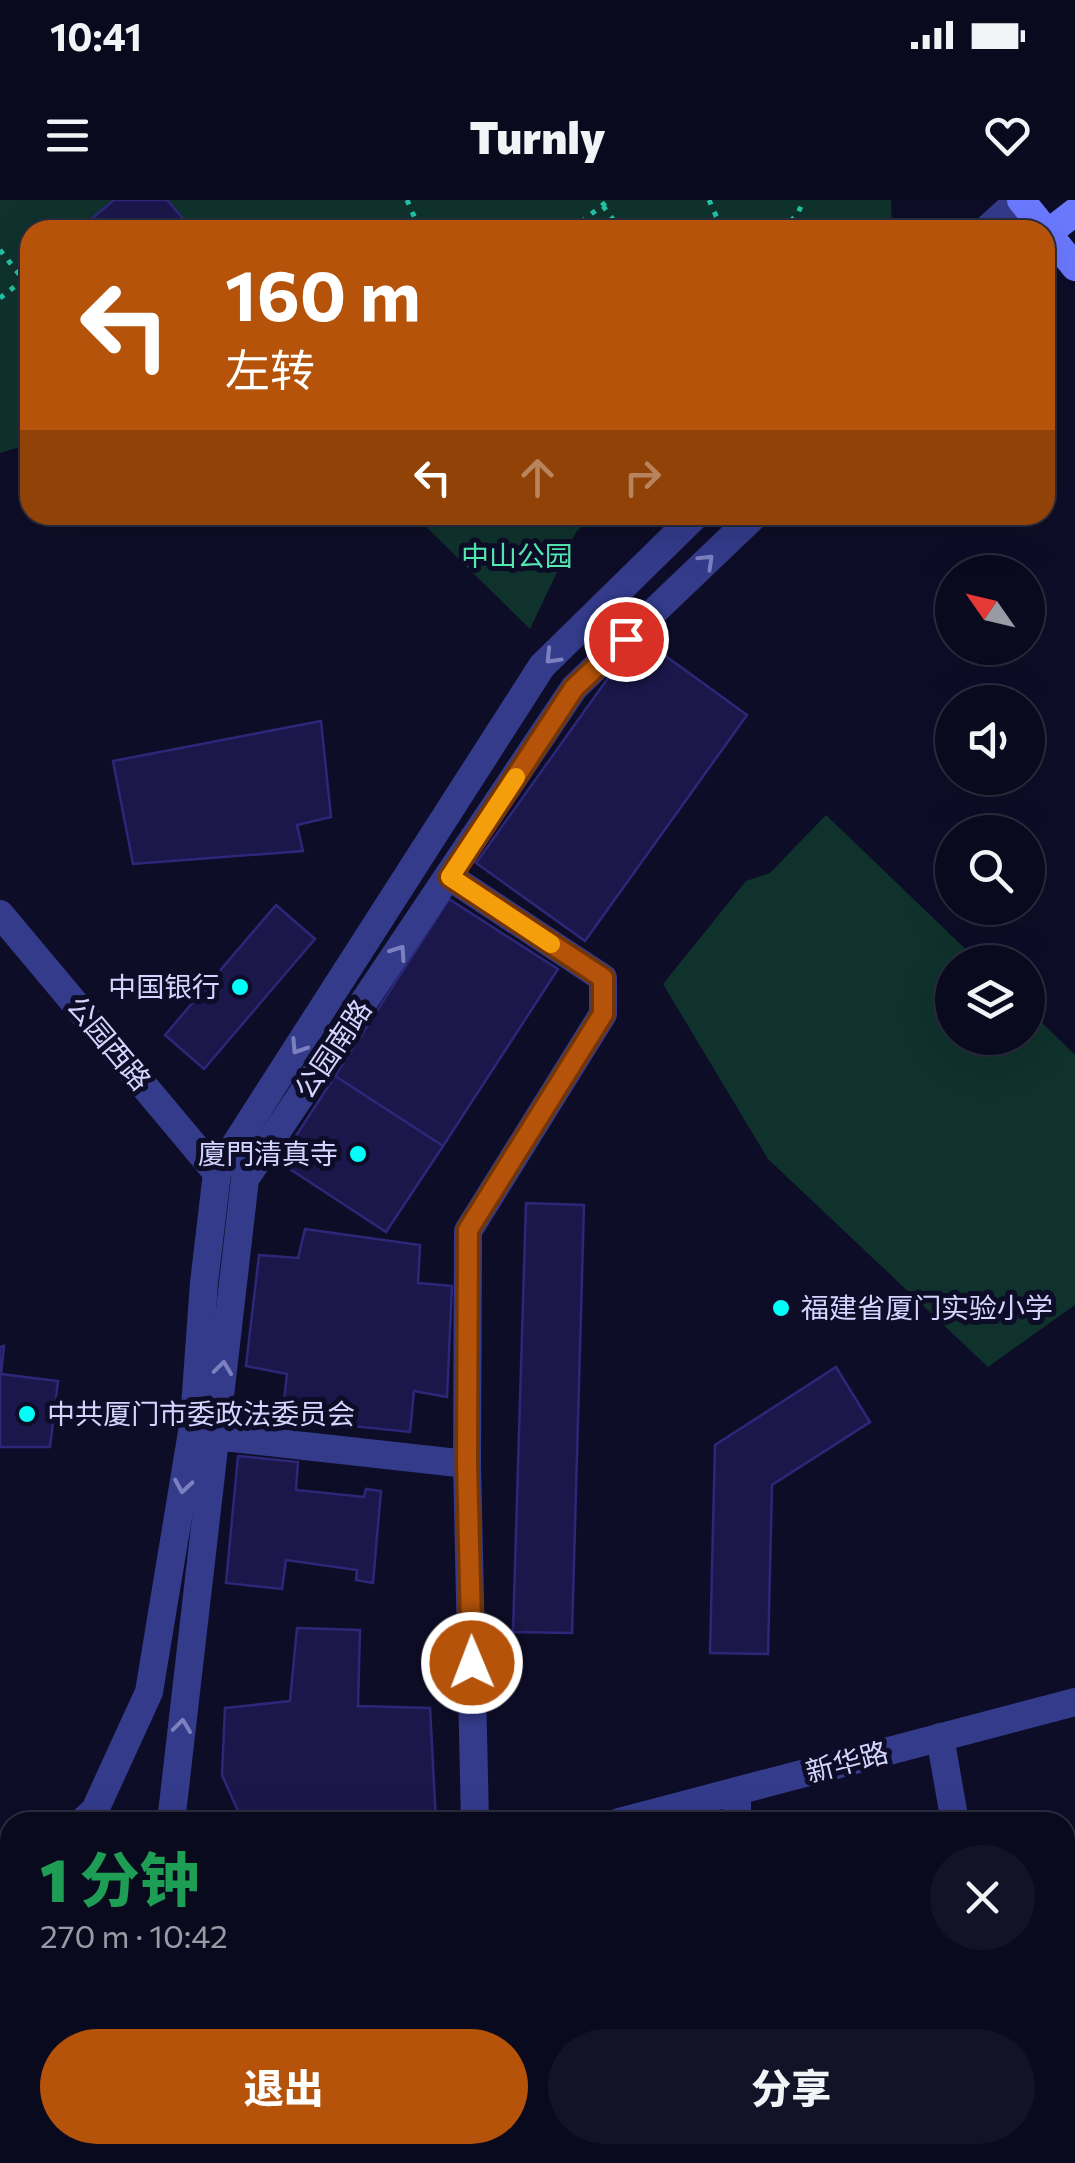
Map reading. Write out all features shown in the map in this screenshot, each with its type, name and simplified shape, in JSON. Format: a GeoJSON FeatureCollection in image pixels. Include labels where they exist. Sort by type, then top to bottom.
{"type":"FeatureCollection","features":[{"type":"Feature","properties":{"kind":"main road"},"geometry":{"type":"LineString","coordinates":[[1020,200],[1035,220]]}},
{"type":"Feature","properties":{"kind":"main road"},"geometry":{"type":"LineString","coordinates":[[1055,227],[1075,212]]}},
{"type":"Feature","properties":{"kind":"main road"},"geometry":{"type":"LineString","coordinates":[[1055,245],[1075,268]]}},
{"type":"Feature","properties":{"kind":"street"},"geometry":{"type":"LineString","coordinates":[[997,220],[1020,200]]}},
{"type":"Feature","properties":{"kind":"street","name":"公园南路"},"geometry":{"type":"LineString","coordinates":[[93,1812],[149,1692],[194,1420],[204,1283],[218,1172],[542,666],[686,525]]}},
{"type":"Feature","properties":{"kind":"street","name":"公园南路"},"geometry":{"type":"LineString","coordinates":[[171,1812],[245,1179],[574,688],[745,525]]}},
{"type":"Feature","properties":{"kind":"street"},"geometry":{"type":"LineString","coordinates":[[450,877],[603,978],[603,1014],[468,1230],[467,1464],[475,1812]]}},
{"type":"Feature","properties":{"kind":"street","name":"公园西路"},"geometry":{"type":"LineString","coordinates":[[0,914],[218,1172]]}},
{"type":"Feature","properties":{"kind":"street"},"geometry":{"type":"LineString","coordinates":[[215,1436],[467,1464]]}},
{"type":"Feature","properties":{"kind":"street","name":"新华路"},"geometry":{"type":"LineString","coordinates":[[658,1812],[1075,1702]]}},
{"type":"Feature","properties":{"kind":"street"},"geometry":{"type":"LineString","coordinates":[[940,1737],[953,1812]]}},
{"type":"Feature","properties":{"kind":"street"},"geometry":{"type":"LineString","coordinates":[[736,1812],[737,1792]]}},
{"type":"Feature","properties":{"kind":"path"},"geometry":{"type":"LineString","coordinates":[[584,220],[609,200]]}},
{"type":"Feature","properties":{"kind":"path"},"geometry":{"type":"LineString","coordinates":[[709,200],[719,220]]}},
{"type":"Feature","properties":{"kind":"path"},"geometry":{"type":"LineString","coordinates":[[602,206],[612,220]]}},
{"type":"Feature","properties":{"kind":"path"},"geometry":{"type":"LineString","coordinates":[[0,250],[20,277]]}},
{"type":"Feature","properties":{"kind":"path"},"geometry":{"type":"LineString","coordinates":[[0,298],[20,282]]}},
{"type":"Feature","properties":{"kind":"green space"},"geometry":{"type":"Polygon","coordinates":[[[0,200],[891,200],[892,220],[20,220],[20,447],[0,453],[0,200]]]}},
{"type":"Feature","properties":{"kind":"green space","name":"中山公园"},"geometry":{"type":"Polygon","coordinates":[[[424,525],[584,525],[576,532],[530,629],[424,525]]]}},
{"type":"Feature","properties":{"kind":"green space"},"geometry":{"type":"Polygon","coordinates":[[[826,815],[935,920],[935,925],[940,925],[961,945],[935,945],[935,1055],[1045,1055],[1045,1026],[1075,1055],[1075,1305],[988,1367],[768,1159],[663,984],[746,881],[770,873],[826,815]]]}},
{"type":"Feature","properties":{"kind":"building"},"geometry":{"type":"Polygon","coordinates":[[[114,200],[167,200],[184,220],[90,220],[114,200]]]}},
{"type":"Feature","properties":{"kind":"building"},"geometry":{"type":"Polygon","coordinates":[[[638,636],[747,715],[585,941],[476,863],[638,636]]]}},
{"type":"Feature","properties":{"kind":"building"},"geometry":{"type":"Polygon","coordinates":[[[321,721],[331,817],[297,825],[303,851],[133,864],[113,761],[321,721]]]}},
{"type":"Feature","properties":{"kind":"building"},"geometry":{"type":"Polygon","coordinates":[[[449,899],[558,969],[443,1146],[335,1076],[449,899]]]}},
{"type":"Feature","properties":{"kind":"building","name":"中国银行"},"geometry":{"type":"Polygon","coordinates":[[[276,905],[315,939],[204,1069],[165,1035],[276,905]]]}},
{"type":"Feature","properties":{"kind":"building"},"geometry":{"type":"Polygon","coordinates":[[[335,1076],[443,1146],[386,1232],[279,1162],[335,1076]]]}},
{"type":"Feature","properties":{"kind":"building"},"geometry":{"type":"Polygon","coordinates":[[[526,1203],[584,1205],[572,1633],[513,1632],[526,1203]]]}},
{"type":"Feature","properties":{"kind":"building"},"geometry":{"type":"Polygon","coordinates":[[[305,1229],[420,1245],[418,1283],[452,1286],[447,1397],[414,1391],[410,1432],[282,1419],[287,1374],[246,1366],[259,1255],[298,1258],[305,1229]]]}},
{"type":"Feature","properties":{"kind":"building","name":"中共厦门市委政法委员会"},"geometry":{"type":"Polygon","coordinates":[[[4,1346],[1,1374],[58,1381],[50,1447],[0,1447],[0,1347],[4,1346]]]}},
{"type":"Feature","properties":{"kind":"building"},"geometry":{"type":"Polygon","coordinates":[[[836,1367],[870,1422],[772,1485],[768,1654],[710,1653],[715,1445],[836,1367]]]}},
{"type":"Feature","properties":{"kind":"building"},"geometry":{"type":"Polygon","coordinates":[[[238,1456],[298,1462],[296,1490],[364,1497],[366,1489],[381,1491],[373,1583],[356,1580],[357,1570],[286,1560],[282,1589],[226,1583],[238,1456]]]}},
{"type":"Feature","properties":{"kind":"building"},"geometry":{"type":"Polygon","coordinates":[[[297,1628],[360,1630],[358,1706],[430,1708],[435,1812],[238,1812],[222,1775],[225,1708],[290,1701],[297,1628]]]}},
{"type":"Feature","properties":{"kind":"slow traffic"},"geometry":{"type":"LineString","coordinates":[[516,777],[450,877],[551,944]]}},
{"type":"Feature","properties":{"kind":"place","name":"中国银行"},"geometry":{"type":"Point","coordinates":[240,987]}},
{"type":"Feature","properties":{"kind":"place","name":"廈門清真寺"},"geometry":{"type":"Point","coordinates":[358,1154]}},
{"type":"Feature","properties":{"kind":"place","name":"福建省厦门实验小学"},"geometry":{"type":"Point","coordinates":[781,1308]}},
{"type":"Feature","properties":{"kind":"place","name":"中共厦门市委政法委员会"},"geometry":{"type":"Point","coordinates":[27,1414]}},
{"type":"Feature","properties":{"kind":"route"},"geometry":{"type":"LineString","coordinates":[[472,1663],[467,1464],[468,1230],[603,1014],[603,978],[450,877],[574,688],[626,639]]}}]}
